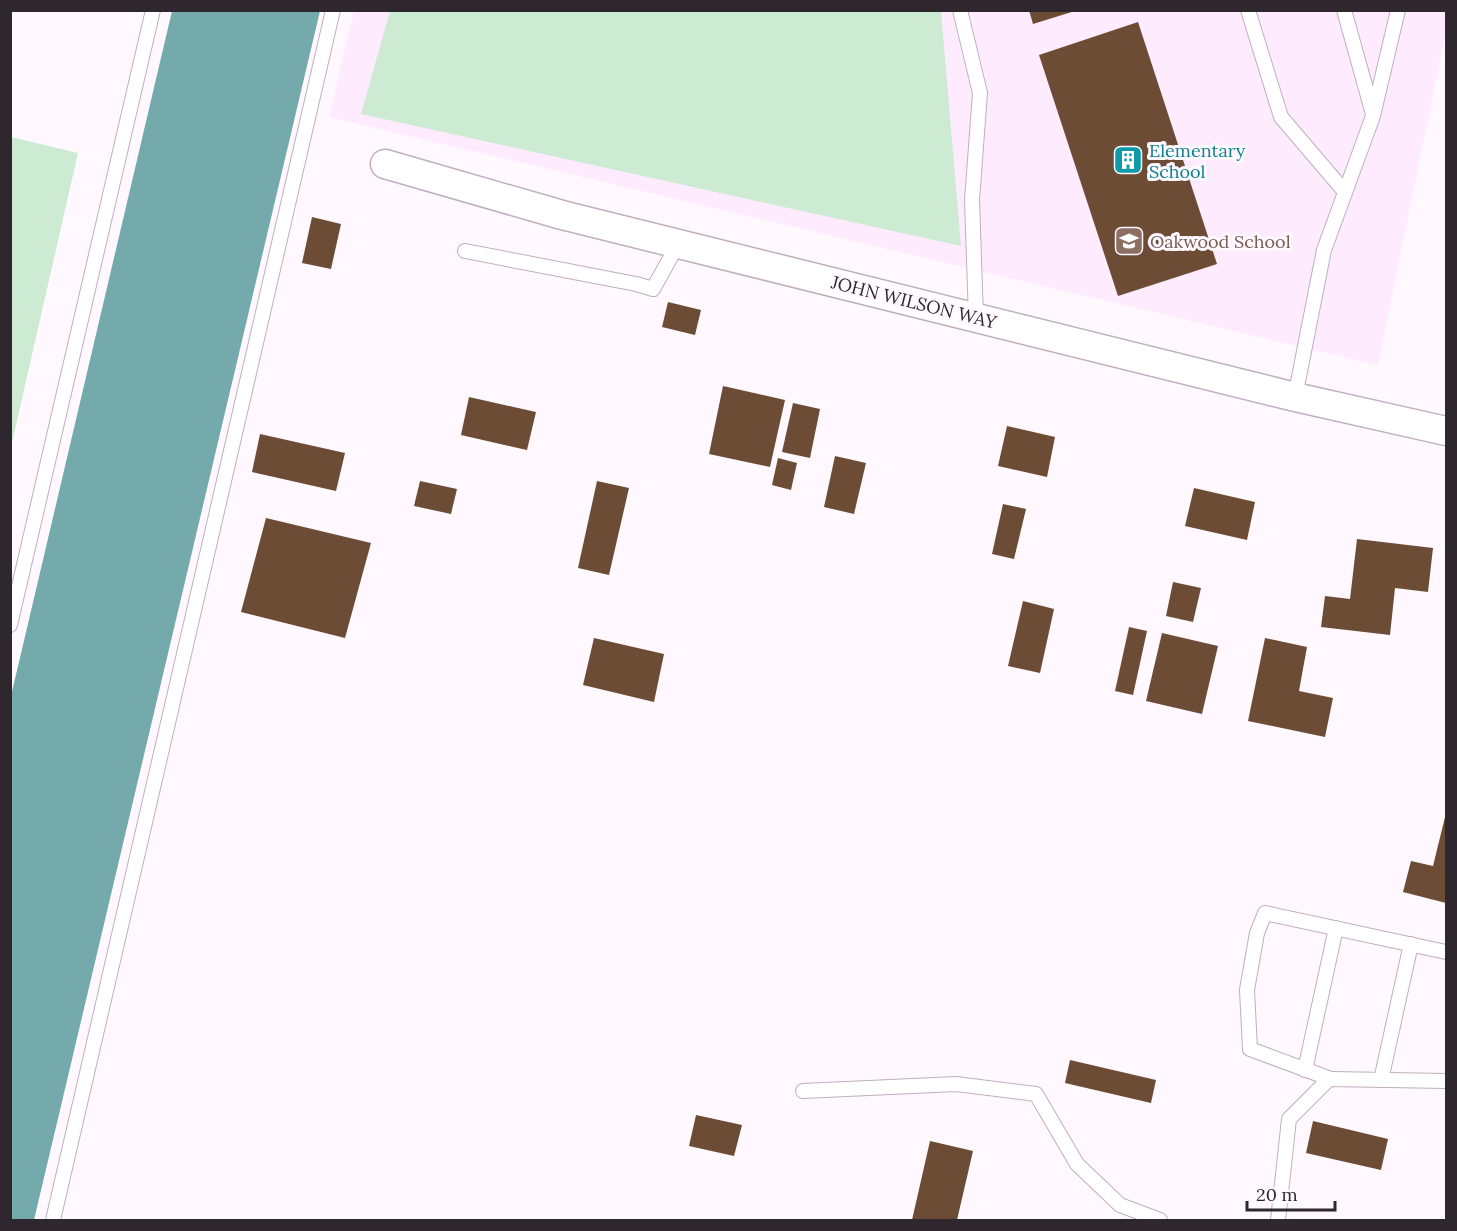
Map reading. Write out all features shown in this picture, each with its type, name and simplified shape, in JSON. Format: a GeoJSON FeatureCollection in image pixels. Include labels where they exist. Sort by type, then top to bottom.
{"type":"FeatureCollection","features":[{"type":"Feature","properties":{"kind":"street","name":"JOHN WILSON WAY"},"geometry":{"type":"LineString","coordinates":[[385,164],[562,215],[1295,397],[1446,431]]}},
{"type":"Feature","properties":{"kind":"lane"},"geometry":{"type":"LineString","coordinates":[[10,625],[153,10]]}},
{"type":"Feature","properties":{"kind":"lane"},"geometry":{"type":"LineString","coordinates":[[53,1221],[333,10]]}},
{"type":"Feature","properties":{"kind":"lane"},"geometry":{"type":"LineString","coordinates":[[960,10],[980,93],[972,200],[976,318]]}},
{"type":"Feature","properties":{"kind":"lane"},"geometry":{"type":"LineString","coordinates":[[1344,10],[1373,116]]}},
{"type":"Feature","properties":{"kind":"lane"},"geometry":{"type":"LineString","coordinates":[[1295,397],[1324,250],[1373,116],[1398,10]]}},
{"type":"Feature","properties":{"kind":"lane"},"geometry":{"type":"LineString","coordinates":[[1249,11],[1281,117],[1345,192]]}},
{"type":"Feature","properties":{"kind":"lane"},"geometry":{"type":"LineString","coordinates":[[465,251],[653,289],[678,244]]}},
{"type":"Feature","properties":{"kind":"lane"},"geometry":{"type":"LineString","coordinates":[[1446,952],[1265,912],[1257,933],[1247,990],[1250,1049],[1331,1079],[1446,1081]]}},
{"type":"Feature","properties":{"kind":"lane"},"geometry":{"type":"LineString","coordinates":[[1305,1070],[1336,928]]}},
{"type":"Feature","properties":{"kind":"lane"},"geometry":{"type":"LineString","coordinates":[[1381,1080],[1411,944]]}},
{"type":"Feature","properties":{"kind":"lane"},"geometry":{"type":"LineString","coordinates":[[1278,1221],[1289,1119],[1331,1079]]}},
{"type":"Feature","properties":{"kind":"lane"},"geometry":{"type":"LineString","coordinates":[[803,1091],[956,1084],[1036,1094],[1077,1164],[1120,1205],[1160,1221]]}},
{"type":"Feature","properties":{"kind":"shaded area","name":"Oakwood School"},"geometry":{"type":"Polygon","coordinates":[[[354,11],[1446,11],[1446,31],[1378,365],[329,117],[354,11]]]}},
{"type":"Feature","properties":{"kind":"green space"},"geometry":{"type":"Polygon","coordinates":[[[390,11],[941,11],[961,246],[361,114],[390,11]]]}},
{"type":"Feature","properties":{"kind":"green space"},"geometry":{"type":"Polygon","coordinates":[[[10,137],[78,153],[11,447],[10,137]]]}},
{"type":"Feature","properties":{"kind":"water"},"geometry":{"type":"Polygon","coordinates":[[[172,11],[320,11],[34,1220],[11,1220],[11,696],[172,11]]]}},
{"type":"Feature","properties":{"kind":"building"},"geometry":{"type":"Polygon","coordinates":[[[1029,10],[1075,10],[1075,11],[1033,24],[1029,10]]]}},
{"type":"Feature","properties":{"kind":"building","name":"Elementary School"},"geometry":{"type":"Polygon","coordinates":[[[1138,22],[1217,264],[1118,296],[1039,55],[1138,22]]]}},
{"type":"Feature","properties":{"kind":"building"},"geometry":{"type":"Polygon","coordinates":[[[312,217],[341,224],[331,269],[302,263],[312,217]]]}},
{"type":"Feature","properties":{"kind":"building"},"geometry":{"type":"Polygon","coordinates":[[[668,302],[701,310],[695,335],[662,327],[668,302]]]}},
{"type":"Feature","properties":{"kind":"building"},"geometry":{"type":"Polygon","coordinates":[[[723,386],[785,400],[770,467],[709,454],[723,386]]]}},
{"type":"Feature","properties":{"kind":"building"},"geometry":{"type":"Polygon","coordinates":[[[469,397],[536,412],[527,450],[461,435],[469,397]]]}},
{"type":"Feature","properties":{"kind":"building"},"geometry":{"type":"Polygon","coordinates":[[[793,403],[820,409],[810,458],[782,452],[793,403]]]}},
{"type":"Feature","properties":{"kind":"building"},"geometry":{"type":"Polygon","coordinates":[[[1007,426],[1055,437],[1047,477],[998,466],[1007,426]]]}},
{"type":"Feature","properties":{"kind":"building"},"geometry":{"type":"Polygon","coordinates":[[[260,434],[345,453],[336,491],[252,472],[260,434]]]}},
{"type":"Feature","properties":{"kind":"building"},"geometry":{"type":"Polygon","coordinates":[[[835,456],[866,463],[854,514],[824,507],[835,456]]]}},
{"type":"Feature","properties":{"kind":"building"},"geometry":{"type":"Polygon","coordinates":[[[778,458],[797,463],[791,490],[772,485],[778,458]]]}},
{"type":"Feature","properties":{"kind":"building"},"geometry":{"type":"Polygon","coordinates":[[[420,481],[457,489],[451,514],[414,506],[420,481]]]}},
{"type":"Feature","properties":{"kind":"building"},"geometry":{"type":"Polygon","coordinates":[[[597,481],[629,488],[609,575],[578,568],[597,481]]]}},
{"type":"Feature","properties":{"kind":"building"},"geometry":{"type":"Polygon","coordinates":[[[1194,488],[1255,502],[1247,540],[1185,526],[1194,488]]]}},
{"type":"Feature","properties":{"kind":"building"},"geometry":{"type":"Polygon","coordinates":[[[1003,504],[1026,509],[1014,559],[992,554],[1003,504]]]}},
{"type":"Feature","properties":{"kind":"building"},"geometry":{"type":"Polygon","coordinates":[[[266,518],[371,543],[345,638],[241,612],[266,518]]]}},
{"type":"Feature","properties":{"kind":"building"},"geometry":{"type":"Polygon","coordinates":[[[1357,539],[1433,548],[1428,592],[1395,588],[1390,635],[1321,627],[1325,596],[1350,599],[1357,539]]]}},
{"type":"Feature","properties":{"kind":"building"},"geometry":{"type":"Polygon","coordinates":[[[1173,582],[1201,588],[1193,622],[1166,616],[1173,582]]]}},
{"type":"Feature","properties":{"kind":"building"},"geometry":{"type":"Polygon","coordinates":[[[1023,601],[1054,609],[1040,673],[1008,666],[1023,601]]]}},
{"type":"Feature","properties":{"kind":"building"},"geometry":{"type":"Polygon","coordinates":[[[1129,627],[1147,631],[1133,695],[1115,691],[1129,627]]]}},
{"type":"Feature","properties":{"kind":"building"},"geometry":{"type":"Polygon","coordinates":[[[1162,633],[1218,646],[1202,714],[1146,701],[1162,633]]]}},
{"type":"Feature","properties":{"kind":"building"},"geometry":{"type":"Polygon","coordinates":[[[594,638],[664,654],[654,702],[583,685],[594,638]]]}},
{"type":"Feature","properties":{"kind":"building"},"geometry":{"type":"Polygon","coordinates":[[[1265,638],[1307,647],[1299,691],[1333,698],[1325,737],[1248,721],[1265,638]]]}},
{"type":"Feature","properties":{"kind":"building"},"geometry":{"type":"Polygon","coordinates":[[[1446,813],[1446,903],[1403,892],[1411,861],[1433,866],[1446,813]]]}},
{"type":"Feature","properties":{"kind":"building"},"geometry":{"type":"Polygon","coordinates":[[[1070,1060],[1156,1080],[1151,1103],[1065,1083],[1070,1060]]]}},
{"type":"Feature","properties":{"kind":"building"},"geometry":{"type":"Polygon","coordinates":[[[696,1115],[742,1125],[734,1156],[689,1146],[696,1115]]]}},
{"type":"Feature","properties":{"kind":"building"},"geometry":{"type":"Polygon","coordinates":[[[1313,1121],[1388,1139],[1381,1170],[1306,1153],[1313,1121]]]}},
{"type":"Feature","properties":{"kind":"building"},"geometry":{"type":"Polygon","coordinates":[[[930,1141],[973,1151],[957,1220],[912,1220],[930,1141]]]}},
{"type":"Feature","properties":{"kind":"place","name":"Elementary School"},"geometry":{"type":"Point","coordinates":[1128,160]}},
{"type":"Feature","properties":{"kind":"place","name":"Oakwood School"},"geometry":{"type":"Point","coordinates":[1129,241]}}]}
